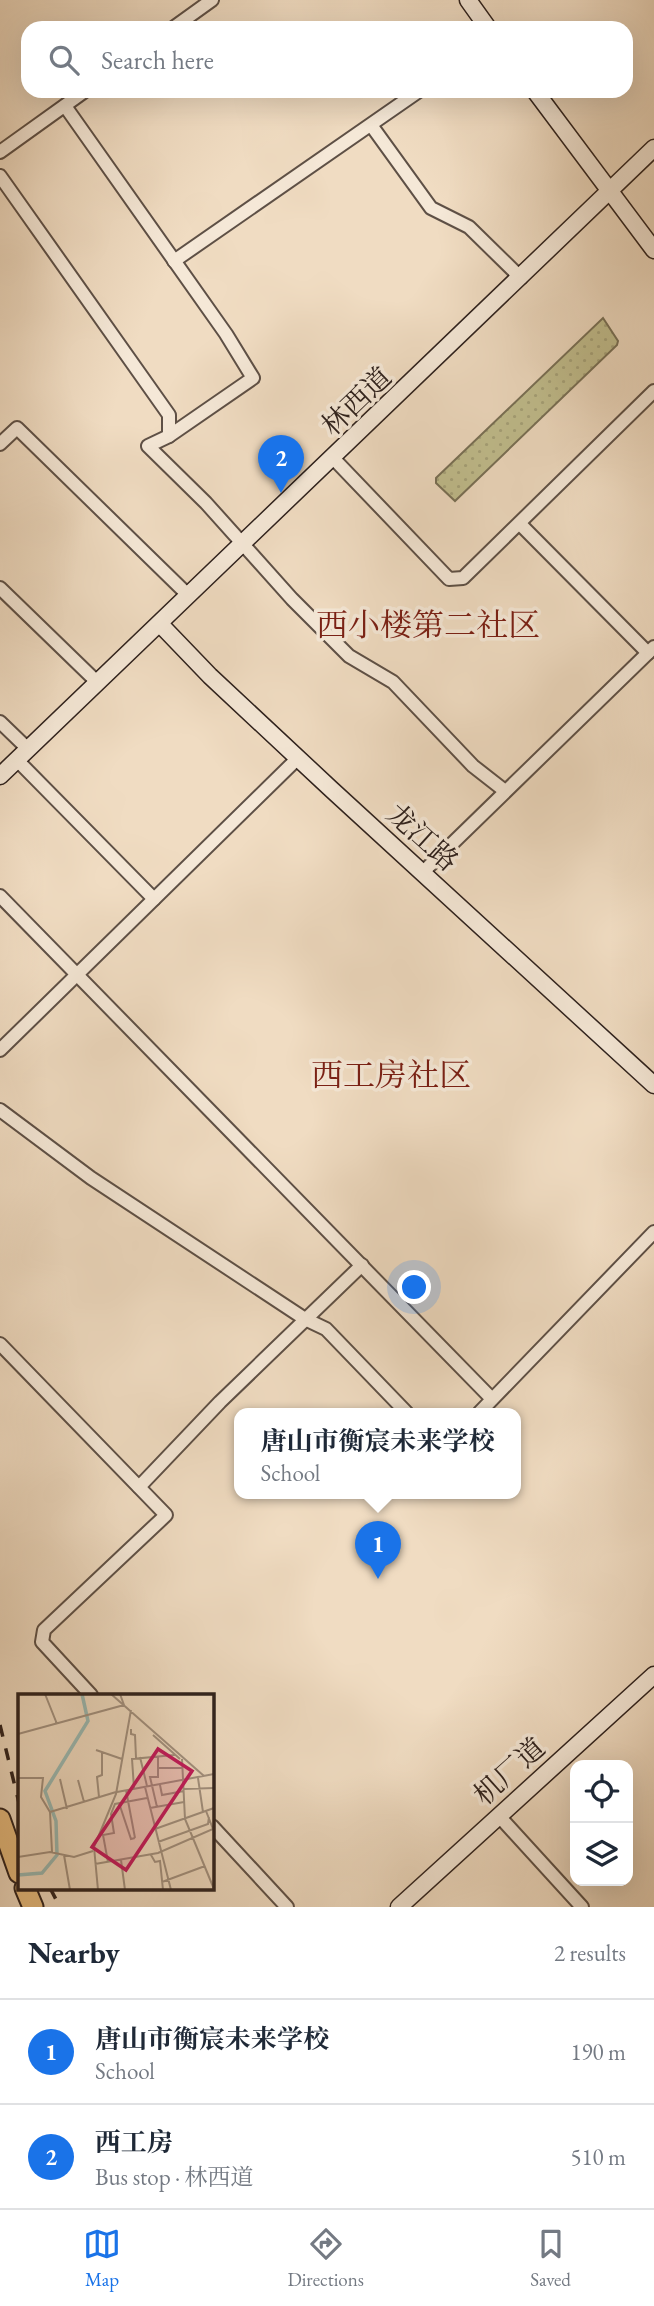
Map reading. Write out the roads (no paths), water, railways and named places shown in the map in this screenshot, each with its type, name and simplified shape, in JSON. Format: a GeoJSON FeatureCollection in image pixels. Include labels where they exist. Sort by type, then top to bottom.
{"type":"FeatureCollection","features":[{"type":"Feature","properties":{"kind":"main road"},"geometry":{"type":"LineString","coordinates":[[468,0],[483,21]]}},
{"type":"Feature","properties":{"kind":"main road"},"geometry":{"type":"LineString","coordinates":[[540,98],[654,250]]}},
{"type":"Feature","properties":{"kind":"main road","name":"林西道"},"geometry":{"type":"LineString","coordinates":[[0,776],[334,459],[654,148]]}},
{"type":"Feature","properties":{"kind":"main road","name":"龙江路"},"geometry":{"type":"LineString","coordinates":[[160,624],[298,758],[654,1085]]}},
{"type":"Feature","properties":{"kind":"main road","name":"机厂道"},"geometry":{"type":"LineString","coordinates":[[400,1907],[654,1675]]}},
{"type":"Feature","properties":{"kind":"main road"},"geometry":{"type":"LineString","coordinates":[[0,1819],[18,1870]]}},
{"type":"Feature","properties":{"kind":"main road"},"geometry":{"type":"LineString","coordinates":[[25,1890],[33,1907]]}},
{"type":"Feature","properties":{"kind":"street"},"geometry":{"type":"LineString","coordinates":[[183,21],[212,0]]}},
{"type":"Feature","properties":{"kind":"street"},"geometry":{"type":"LineString","coordinates":[[0,152],[76,98]]}},
{"type":"Feature","properties":{"kind":"street"},"geometry":{"type":"LineString","coordinates":[[174,261],[409,98]]}},
{"type":"Feature","properties":{"kind":"street"},"geometry":{"type":"LineString","coordinates":[[65,106],[253,378],[169,436],[148,446],[206,503],[242,545],[349,656],[393,682],[473,766],[505,791]]}},
{"type":"Feature","properties":{"kind":"street"},"geometry":{"type":"LineString","coordinates":[[371,125],[432,208],[469,227],[521,278]]}},
{"type":"Feature","properties":{"kind":"street"},"geometry":{"type":"LineString","coordinates":[[0,176],[169,415],[169,436]]}},
{"type":"Feature","properties":{"kind":"street"},"geometry":{"type":"LineString","coordinates":[[334,459],[449,579],[463,578],[654,391]]}},
{"type":"Feature","properties":{"kind":"street"},"geometry":{"type":"LineString","coordinates":[[0,444],[17,428],[189,596]]}},
{"type":"Feature","properties":{"kind":"street"},"geometry":{"type":"LineString","coordinates":[[423,872],[651,650],[520,524]]}},
{"type":"Feature","properties":{"kind":"street"},"geometry":{"type":"LineString","coordinates":[[0,587],[98,683]]}},
{"type":"Feature","properties":{"kind":"street"},"geometry":{"type":"LineString","coordinates":[[0,722],[23,755],[154,899]]}},
{"type":"Feature","properties":{"kind":"street"},"geometry":{"type":"LineString","coordinates":[[0,1050],[298,758]]}},
{"type":"Feature","properties":{"kind":"street"},"geometry":{"type":"LineString","coordinates":[[0,896],[492,1399]]}},
{"type":"Feature","properties":{"kind":"street"},"geometry":{"type":"LineString","coordinates":[[0,1110],[90,1178],[305,1320],[326,1329],[402,1408]]}},
{"type":"Feature","properties":{"kind":"street"},"geometry":{"type":"LineString","coordinates":[[484,1408],[654,1232]]}},
{"type":"Feature","properties":{"kind":"street"},"geometry":{"type":"LineString","coordinates":[[139,1487],[220,1402],[362,1265]]}},
{"type":"Feature","properties":{"kind":"street"},"geometry":{"type":"LineString","coordinates":[[0,1344],[166,1515],[44,1630],[42,1642],[90,1694]]}},
{"type":"Feature","properties":{"kind":"street"},"geometry":{"type":"LineString","coordinates":[[499,1816],[582,1907]]}},
{"type":"Feature","properties":{"kind":"street"},"geometry":{"type":"LineString","coordinates":[[214,1828],[287,1907]]}},
{"type":"Feature","properties":{"kind":"railway"},"geometry":{"type":"LineString","coordinates":[[0,1725],[18,1799]]}},
{"type":"Feature","properties":{"kind":"railway"},"geometry":{"type":"LineString","coordinates":[[51,1890],[60,1907]]}},
{"type":"Feature","properties":{"kind":"place","name":"西工房"},"geometry":{"type":"Point","coordinates":[281,493]}},
{"type":"Feature","properties":{"kind":"place","name":"唐山市衡宸未来学校"},"geometry":{"type":"Point","coordinates":[378,1579]}},
{"type":"Feature","properties":{"kind":"district","name":"西小楼第二社区"},"geometry":{"type":"Point","coordinates":[428,625]}},
{"type":"Feature","properties":{"kind":"district","name":"西工房社区"},"geometry":{"type":"Point","coordinates":[391,1075]}}]}
